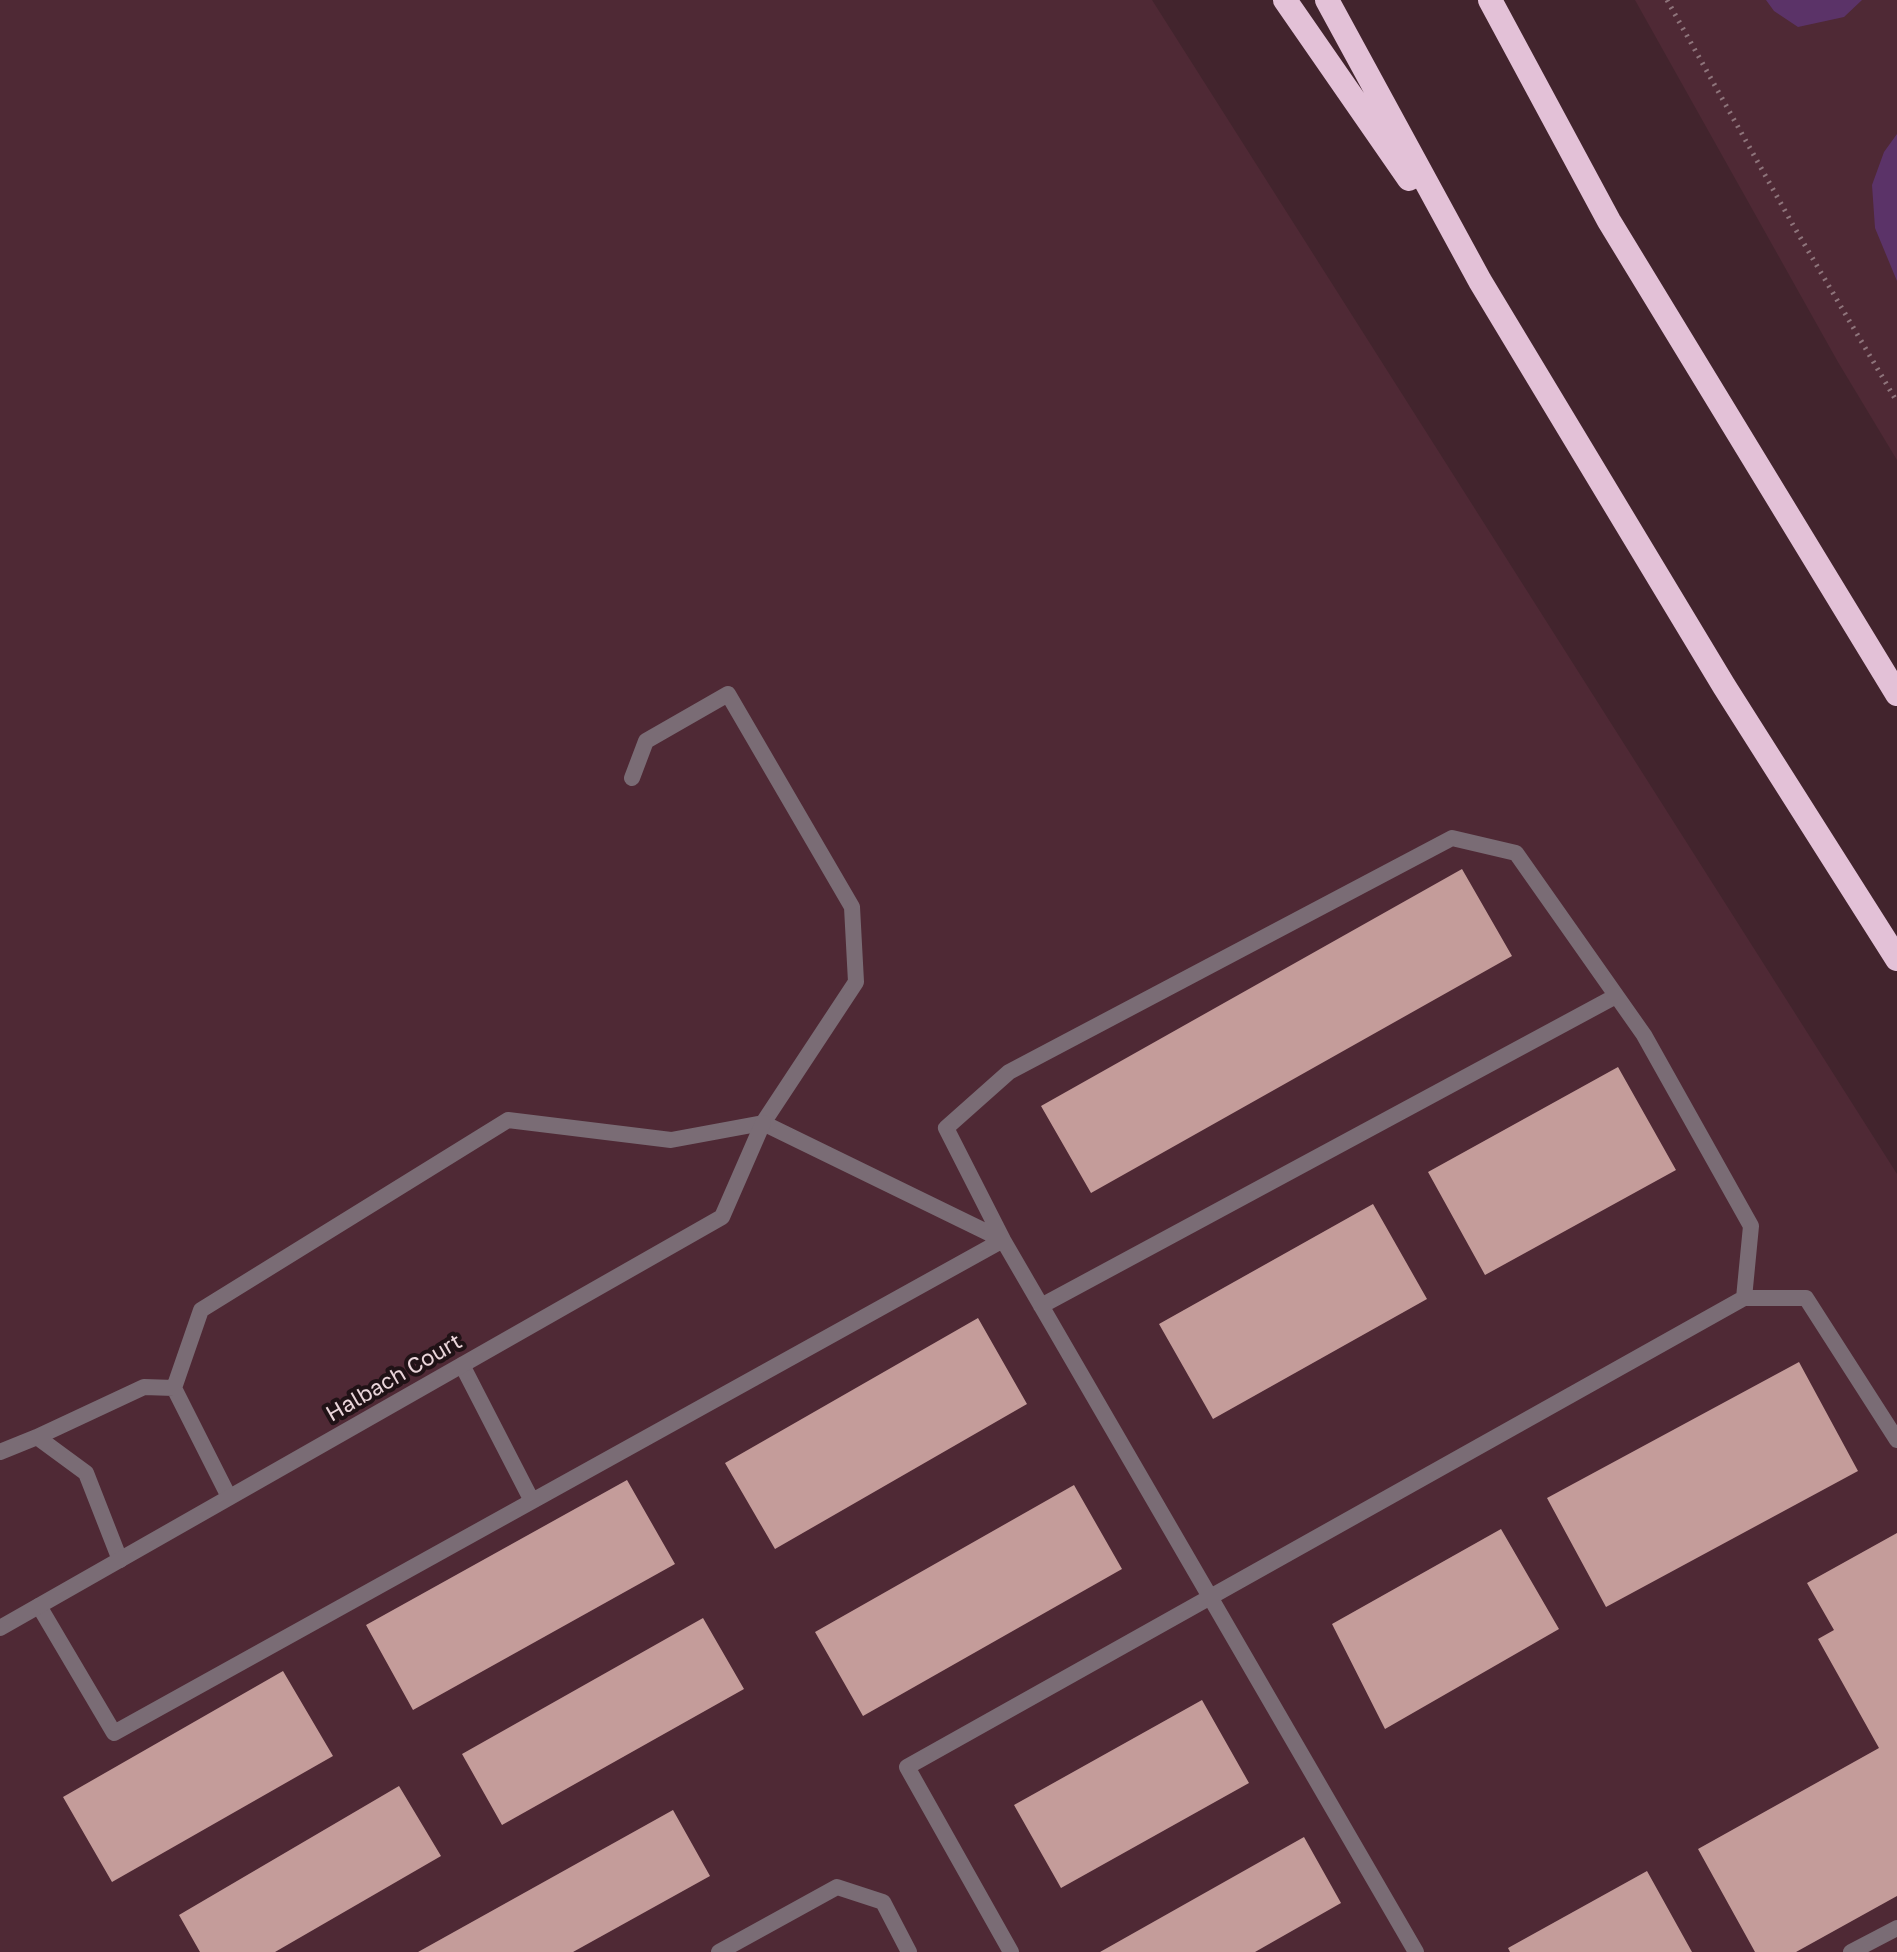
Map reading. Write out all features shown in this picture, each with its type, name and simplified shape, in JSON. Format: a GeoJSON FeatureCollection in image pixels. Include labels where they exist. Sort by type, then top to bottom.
{"type":"FeatureCollection","features":[{"type":"Feature","properties":{"kind":"highway"},"geometry":{"type":"LineString","coordinates":[[1285,0],[1480,281]]}},
{"type":"Feature","properties":{"kind":"highway"},"geometry":{"type":"LineString","coordinates":[[1327,0],[1480,281],[1724,686],[1897,959]]}},
{"type":"Feature","properties":{"kind":"highway"},"geometry":{"type":"LineString","coordinates":[[1490,0],[1609,221],[1897,694]]}},
{"type":"Feature","properties":{"kind":"street","name":"Halbach Court"},"geometry":{"type":"LineString","coordinates":[[0,1628],[722,1217],[763,1123],[856,982],[852,907],[728,694],[646,741],[632,778]]}},
{"type":"Feature","properties":{"kind":"street"},"geometry":{"type":"LineString","coordinates":[[1416,1952],[1003,1240],[946,1128],[1009,1072],[1452,838],[1516,853],[1644,1035],[1751,1226],[1744,1298]]}},
{"type":"Feature","properties":{"kind":"street"},"geometry":{"type":"LineString","coordinates":[[1041,1306],[1616,996]]}},
{"type":"Feature","properties":{"kind":"street"},"geometry":{"type":"LineString","coordinates":[[229,1497],[174,1388],[201,1310],[508,1120],[671,1140],[763,1123],[1003,1240]]}},
{"type":"Feature","properties":{"kind":"street"},"geometry":{"type":"LineString","coordinates":[[39,1606],[114,1733],[1003,1240]]}},
{"type":"Feature","properties":{"kind":"street"},"geometry":{"type":"LineString","coordinates":[[1011,1952],[907,1767],[1744,1298],[1806,1298],[1897,1440]]}},
{"type":"Feature","properties":{"kind":"street"},"geometry":{"type":"LineString","coordinates":[[462,1365],[532,1501]]}},
{"type":"Feature","properties":{"kind":"street"},"geometry":{"type":"LineString","coordinates":[[0,1452],[144,1387],[174,1388]]}},
{"type":"Feature","properties":{"kind":"street"},"geometry":{"type":"LineString","coordinates":[[37,1437],[86,1473],[120,1560]]}},
{"type":"Feature","properties":{"kind":"street"},"geometry":{"type":"LineString","coordinates":[[719,1952],[837,1887],[883,1902],[909,1952]]}},
{"type":"Feature","properties":{"kind":"street"},"geometry":{"type":"LineString","coordinates":[[1851,1952],[1897,1928]]}},
{"type":"Feature","properties":{"kind":"path"},"geometry":{"type":"LineString","coordinates":[[1667,0],[1897,402]]}},
{"type":"Feature","properties":{"kind":"shaded area"},"geometry":{"type":"Polygon","coordinates":[[[0,0],[1152,0],[1897,1174],[1897,1952],[0,1952],[0,0]]]}},
{"type":"Feature","properties":{"kind":"shaded area"},"geometry":{"type":"Polygon","coordinates":[[[1635,0],[1897,0],[1897,460],[1838,362],[1635,0]]]}},
{"type":"Feature","properties":{"kind":"shaded area"},"geometry":{"type":"Polygon","coordinates":[[[1766,0],[1862,0],[1844,17],[1798,27],[1774,11],[1766,0]]]}},
{"type":"Feature","properties":{"kind":"shaded area"},"geometry":{"type":"Polygon","coordinates":[[[1897,134],[1897,281],[1875,228],[1872,185],[1884,152],[1897,134]]]}},
{"type":"Feature","properties":{"kind":"building"},"geometry":{"type":"Polygon","coordinates":[[[1462,869],[1512,956],[1091,1193],[1041,1106],[1462,869]]]}},
{"type":"Feature","properties":{"kind":"building"},"geometry":{"type":"Polygon","coordinates":[[[1618,1067],[1676,1170],[1485,1275],[1428,1172],[1618,1067]]]}},
{"type":"Feature","properties":{"kind":"building"},"geometry":{"type":"Polygon","coordinates":[[[1373,1204],[1427,1299],[1213,1419],[1159,1324],[1373,1204]]]}},
{"type":"Feature","properties":{"kind":"building"},"geometry":{"type":"Polygon","coordinates":[[[978,1318],[1027,1404],[775,1549],[725,1463],[978,1318]]]}},
{"type":"Feature","properties":{"kind":"building"},"geometry":{"type":"Polygon","coordinates":[[[1799,1362],[1858,1471],[1606,1607],[1547,1498],[1799,1362]]]}},
{"type":"Feature","properties":{"kind":"building"},"geometry":{"type":"Polygon","coordinates":[[[627,1480],[675,1564],[413,1710],[366,1625],[627,1480]]]}},
{"type":"Feature","properties":{"kind":"building"},"geometry":{"type":"Polygon","coordinates":[[[1074,1485],[1122,1569],[863,1716],[815,1632],[1074,1485]]]}},
{"type":"Feature","properties":{"kind":"building"},"geometry":{"type":"Polygon","coordinates":[[[1501,1529],[1559,1629],[1385,1729],[1332,1624],[1501,1529]]]}},
{"type":"Feature","properties":{"kind":"building"},"geometry":{"type":"Polygon","coordinates":[[[1897,1533],[1897,1896],[1796,1952],[1755,1952],[1698,1849],[1879,1748],[1818,1639],[1834,1630],[1807,1583],[1897,1533]]]}},
{"type":"Feature","properties":{"kind":"building"},"geometry":{"type":"Polygon","coordinates":[[[703,1618],[744,1689],[502,1825],[462,1754],[703,1618]]]}},
{"type":"Feature","properties":{"kind":"building"},"geometry":{"type":"Polygon","coordinates":[[[283,1671],[333,1756],[112,1882],[63,1797],[283,1671]]]}},
{"type":"Feature","properties":{"kind":"building"},"geometry":{"type":"Polygon","coordinates":[[[1202,1700],[1249,1783],[1061,1888],[1014,1805],[1202,1700]]]}},
{"type":"Feature","properties":{"kind":"building"},"geometry":{"type":"Polygon","coordinates":[[[399,1786],[441,1856],[275,1952],[200,1952],[179,1915],[399,1786]]]}},
{"type":"Feature","properties":{"kind":"building"},"geometry":{"type":"Polygon","coordinates":[[[673,1810],[710,1876],[573,1952],[418,1952],[673,1810]]]}},
{"type":"Feature","properties":{"kind":"building"},"geometry":{"type":"Polygon","coordinates":[[[1304,1837],[1341,1903],[1255,1952],[1100,1952],[1304,1837]]]}},
{"type":"Feature","properties":{"kind":"building"},"geometry":{"type":"Polygon","coordinates":[[[1647,1871],[1692,1952],[1510,1952],[1508,1948],[1647,1871]]]}}]}
